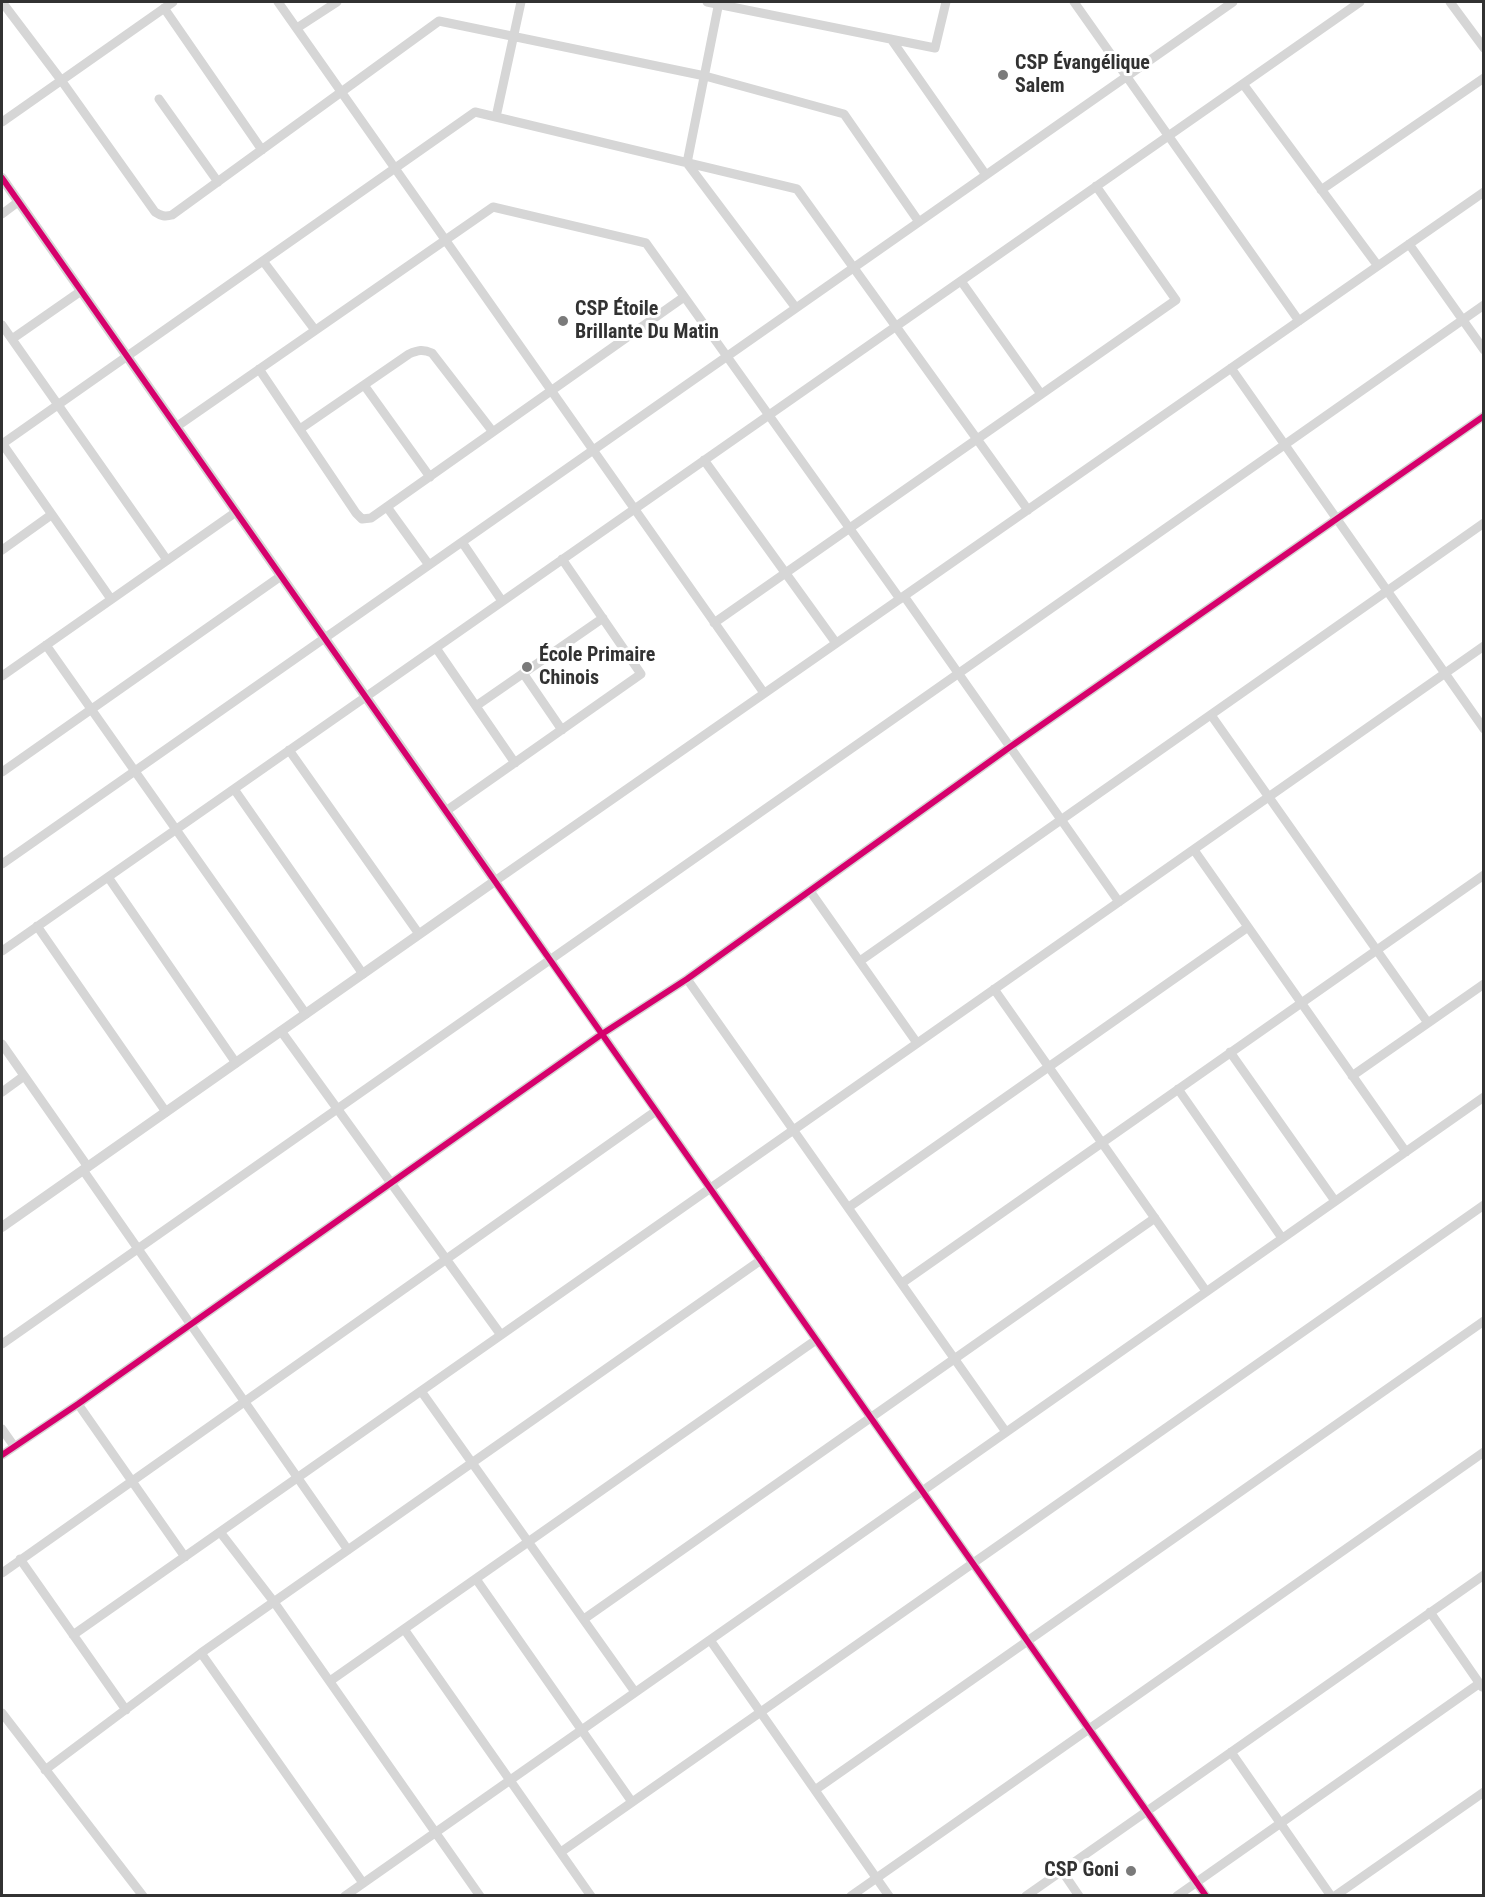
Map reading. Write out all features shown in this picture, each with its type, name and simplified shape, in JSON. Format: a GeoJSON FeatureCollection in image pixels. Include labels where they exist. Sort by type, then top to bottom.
{"type":"FeatureCollection","features":[{"type":"Feature","properties":{"kind":"street"},"geometry":{"type":"LineString","coordinates":[[5,2],[160,216],[172,215],[439,21],[705,76],[844,114],[919,222]]}},
{"type":"Feature","properties":{"kind":"street"},"geometry":{"type":"LineString","coordinates":[[2,122],[173,2]]}},
{"type":"Feature","properties":{"kind":"street"},"geometry":{"type":"LineString","coordinates":[[278,2],[764,693]]}},
{"type":"Feature","properties":{"kind":"street"},"geometry":{"type":"LineString","coordinates":[[297,28],[337,2]]}},
{"type":"Feature","properties":{"kind":"street"},"geometry":{"type":"LineString","coordinates":[[496,117],[521,2]]}},
{"type":"Feature","properties":{"kind":"street"},"geometry":{"type":"LineString","coordinates":[[707,2],[935,48],[945,2]]}},
{"type":"Feature","properties":{"kind":"street"},"geometry":{"type":"LineString","coordinates":[[1074,2],[1299,321]]}},
{"type":"Feature","properties":{"kind":"street"},"geometry":{"type":"LineString","coordinates":[[2,864],[1233,2]]}},
{"type":"Feature","properties":{"kind":"street"},"geometry":{"type":"LineString","coordinates":[[2,951],[1360,2]]}},
{"type":"Feature","properties":{"kind":"street"},"geometry":{"type":"LineString","coordinates":[[1450,2],[1484,48]]}},
{"type":"Feature","properties":{"kind":"street"},"geometry":{"type":"LineString","coordinates":[[719,3],[687,163],[796,308]]}},
{"type":"Feature","properties":{"kind":"street"},"geometry":{"type":"LineString","coordinates":[[164,8],[262,150]]}},
{"type":"Feature","properties":{"kind":"street"},"geometry":{"type":"LineString","coordinates":[[891,39],[986,175]]}},
{"type":"Feature","properties":{"kind":"street"},"geometry":{"type":"LineString","coordinates":[[1322,190],[1484,78]]}},
{"type":"Feature","properties":{"kind":"street"},"geometry":{"type":"LineString","coordinates":[[1242,84],[1378,266]]}},
{"type":"Feature","properties":{"kind":"street"},"geometry":{"type":"LineString","coordinates":[[159,99],[218,182]]}},
{"type":"Feature","properties":{"kind":"street"},"geometry":{"type":"LineString","coordinates":[[111,600],[2,444],[476,112],[796,189],[1028,510]]}},
{"type":"Feature","properties":{"kind":"street"},"geometry":{"type":"LineString","coordinates":[[2,178],[1206,1896]]}},
{"type":"Feature","properties":{"kind":"street"},"geometry":{"type":"LineString","coordinates":[[714,623],[1176,300],[1096,186]]}},
{"type":"Feature","properties":{"kind":"street"},"geometry":{"type":"LineString","coordinates":[[2,1227],[1484,192]]}},
{"type":"Feature","properties":{"kind":"street"},"geometry":{"type":"LineString","coordinates":[[2,214],[18,202]]}},
{"type":"Feature","properties":{"kind":"street"},"geometry":{"type":"LineString","coordinates":[[176,427],[493,207],[646,243],[849,529],[958,673],[1119,902]]}},
{"type":"Feature","properties":{"kind":"street"},"geometry":{"type":"LineString","coordinates":[[1409,244],[1484,350]]}},
{"type":"Feature","properties":{"kind":"street"},"geometry":{"type":"LineString","coordinates":[[263,261],[315,330]]}},
{"type":"Feature","properties":{"kind":"street"},"geometry":{"type":"LineString","coordinates":[[961,281],[1041,394]]}},
{"type":"Feature","properties":{"kind":"street"},"geometry":{"type":"LineString","coordinates":[[12,339],[81,291]]}},
{"type":"Feature","properties":{"kind":"street"},"geometry":{"type":"LineString","coordinates":[[259,369],[362,519],[371,518],[684,297]]}},
{"type":"Feature","properties":{"kind":"street"},"geometry":{"type":"LineString","coordinates":[[2,1344],[1484,305]]}},
{"type":"Feature","properties":{"kind":"street"},"geometry":{"type":"LineString","coordinates":[[2,325],[167,560]]}},
{"type":"Feature","properties":{"kind":"street"},"geometry":{"type":"LineString","coordinates":[[300,429],[409,354],[425,350],[432,353],[494,432]]}},
{"type":"Feature","properties":{"kind":"street"},"geometry":{"type":"LineString","coordinates":[[1231,368],[1484,729]]}},
{"type":"Feature","properties":{"kind":"street"},"geometry":{"type":"LineString","coordinates":[[364,385],[430,477]]}},
{"type":"Feature","properties":{"kind":"street"},"geometry":{"type":"LineString","coordinates":[[2,1455],[78,1404],[602,1034],[687,979],[1010,747],[1484,416]]}},
{"type":"Feature","properties":{"kind":"street"},"geometry":{"type":"LineString","coordinates":[[704,460],[836,643]]}},
{"type":"Feature","properties":{"kind":"street"},"geometry":{"type":"LineString","coordinates":[[387,507],[429,565]]}},
{"type":"Feature","properties":{"kind":"street"},"geometry":{"type":"LineString","coordinates":[[2,676],[236,512]]}},
{"type":"Feature","properties":{"kind":"street"},"geometry":{"type":"LineString","coordinates":[[2,550],[51,515]]}},
{"type":"Feature","properties":{"kind":"street"},"geometry":{"type":"LineString","coordinates":[[860,961],[1483,526]]}},
{"type":"Feature","properties":{"kind":"street"},"geometry":{"type":"LineString","coordinates":[[462,542],[502,601]]}},
{"type":"Feature","properties":{"kind":"street"},"geometry":{"type":"LineString","coordinates":[[446,812],[641,674],[562,559]]}},
{"type":"Feature","properties":{"kind":"street"},"geometry":{"type":"LineString","coordinates":[[2,772],[281,576]]}},
{"type":"Feature","properties":{"kind":"street"},"geometry":{"type":"LineString","coordinates":[[476,706],[603,618]]}},
{"type":"Feature","properties":{"kind":"street"},"geometry":{"type":"LineString","coordinates":[[46,645],[306,1014]]}},
{"type":"Feature","properties":{"kind":"street"},"geometry":{"type":"LineString","coordinates":[[74,1635],[1484,646]]}},
{"type":"Feature","properties":{"kind":"street"},"geometry":{"type":"LineString","coordinates":[[436,648],[515,763]]}},
{"type":"Feature","properties":{"kind":"street"},"geometry":{"type":"LineString","coordinates":[[523,673],[562,730]]}},
{"type":"Feature","properties":{"kind":"street"},"geometry":{"type":"LineString","coordinates":[[1211,715],[1428,1023]]}},
{"type":"Feature","properties":{"kind":"street"},"geometry":{"type":"LineString","coordinates":[[289,750],[419,934]]}},
{"type":"Feature","properties":{"kind":"street"},"geometry":{"type":"LineString","coordinates":[[234,789],[363,974]]}},
{"type":"Feature","properties":{"kind":"street"},"geometry":{"type":"LineString","coordinates":[[1194,850],[1406,1152]]}},
{"type":"Feature","properties":{"kind":"street"},"geometry":{"type":"LineString","coordinates":[[902,1283],[1484,875]]}},
{"type":"Feature","properties":{"kind":"street"},"geometry":{"type":"LineString","coordinates":[[108,877],[236,1063]]}},
{"type":"Feature","properties":{"kind":"street"},"geometry":{"type":"LineString","coordinates":[[810,891],[917,1043]]}},
{"type":"Feature","properties":{"kind":"street"},"geometry":{"type":"LineString","coordinates":[[37,926],[166,1112]]}},
{"type":"Feature","properties":{"kind":"street"},"geometry":{"type":"LineString","coordinates":[[849,1207],[1248,927]]}},
{"type":"Feature","properties":{"kind":"street"},"geometry":{"type":"LineString","coordinates":[[687,979],[1006,1432]]}},
{"type":"Feature","properties":{"kind":"street"},"geometry":{"type":"LineString","coordinates":[[1352,1076],[1484,984]]}},
{"type":"Feature","properties":{"kind":"street"},"geometry":{"type":"LineString","coordinates":[[994,989],[1206,1292]]}},
{"type":"Feature","properties":{"kind":"street"},"geometry":{"type":"LineString","coordinates":[[281,1031],[501,1335]]}},
{"type":"Feature","properties":{"kind":"street"},"geometry":{"type":"LineString","coordinates":[[2,1044],[137,1249],[348,1550]]}},
{"type":"Feature","properties":{"kind":"street"},"geometry":{"type":"LineString","coordinates":[[1230,1052],[1335,1201]]}},
{"type":"Feature","properties":{"kind":"street"},"geometry":{"type":"LineString","coordinates":[[2,1092],[24,1076]]}},
{"type":"Feature","properties":{"kind":"street"},"geometry":{"type":"LineString","coordinates":[[1178,1089],[1282,1238]]}},
{"type":"Feature","properties":{"kind":"street"},"geometry":{"type":"LineString","coordinates":[[345,1896],[1484,1097]]}},
{"type":"Feature","properties":{"kind":"street"},"geometry":{"type":"LineString","coordinates":[[2,1573],[131,1479],[656,1112]]}},
{"type":"Feature","properties":{"kind":"street"},"geometry":{"type":"LineString","coordinates":[[561,1852],[1484,1205]]}},
{"type":"Feature","properties":{"kind":"street"},"geometry":{"type":"LineString","coordinates":[[584,1619],[1155,1218]]}},
{"type":"Feature","properties":{"kind":"street"},"geometry":{"type":"LineString","coordinates":[[45,1770],[201,1653],[761,1260]]}},
{"type":"Feature","properties":{"kind":"street"},"geometry":{"type":"LineString","coordinates":[[815,1790],[1484,1321]]}},
{"type":"Feature","properties":{"kind":"street"},"geometry":{"type":"LineString","coordinates":[[330,1681],[816,1340]]}},
{"type":"Feature","properties":{"kind":"street"},"geometry":{"type":"LineString","coordinates":[[421,1391],[635,1692]]}},
{"type":"Feature","properties":{"kind":"street"},"geometry":{"type":"LineString","coordinates":[[78,1404],[185,1557]]}},
{"type":"Feature","properties":{"kind":"street"},"geometry":{"type":"LineString","coordinates":[[2,1429],[14,1446]]}},
{"type":"Feature","properties":{"kind":"street"},"geometry":{"type":"LineString","coordinates":[[850,1896],[1484,1452]]}},
{"type":"Feature","properties":{"kind":"street"},"geometry":{"type":"LineString","coordinates":[[220,1532],[274,1602],[480,1896]]}},
{"type":"Feature","properties":{"kind":"street"},"geometry":{"type":"LineString","coordinates":[[20,1559],[126,1710]]}},
{"type":"Feature","properties":{"kind":"street"},"geometry":{"type":"LineString","coordinates":[[1026,1896],[1484,1575]]}},
{"type":"Feature","properties":{"kind":"street"},"geometry":{"type":"LineString","coordinates":[[476,1579],[632,1802]]}},
{"type":"Feature","properties":{"kind":"street"},"geometry":{"type":"LineString","coordinates":[[1177,1896],[1482,1686],[1430,1612]]}},
{"type":"Feature","properties":{"kind":"street"},"geometry":{"type":"LineString","coordinates":[[404,1629],[591,1896]]}},
{"type":"Feature","properties":{"kind":"street"},"geometry":{"type":"LineString","coordinates":[[710,1640],[889,1896]]}},
{"type":"Feature","properties":{"kind":"street"},"geometry":{"type":"LineString","coordinates":[[201,1653],[363,1883]]}},
{"type":"Feature","properties":{"kind":"street"},"geometry":{"type":"LineString","coordinates":[[2,1713],[143,1896]]}},
{"type":"Feature","properties":{"kind":"street"},"geometry":{"type":"LineString","coordinates":[[1231,1752],[1331,1896]]}},
{"type":"Feature","properties":{"kind":"street"},"geometry":{"type":"LineString","coordinates":[[1335,1896],[1484,1792]]}},
{"type":"Feature","properties":{"kind":"street"},"geometry":{"type":"LineString","coordinates":[[1062,1871],[1079,1896]]}},
{"type":"Feature","properties":{"kind":"cycle path"},"geometry":{"type":"LineString","coordinates":[[2,178],[1206,1896]]}},
{"type":"Feature","properties":{"kind":"cycle path"},"geometry":{"type":"LineString","coordinates":[[2,1455],[78,1404],[602,1034],[687,979],[1010,747],[1484,416]]}},
{"type":"Feature","properties":{"kind":"place","name":"CSP Évangélique Salem"},"geometry":{"type":"Point","coordinates":[1003,75]}},
{"type":"Feature","properties":{"kind":"place","name":"CSP Étoile Brillante Du Matin"},"geometry":{"type":"Point","coordinates":[563,321]}},
{"type":"Feature","properties":{"kind":"place","name":"École Primaire Chinois"},"geometry":{"type":"Point","coordinates":[527,667]}},
{"type":"Feature","properties":{"kind":"place","name":"CSP Goni"},"geometry":{"type":"Point","coordinates":[1131,1871]}}]}
